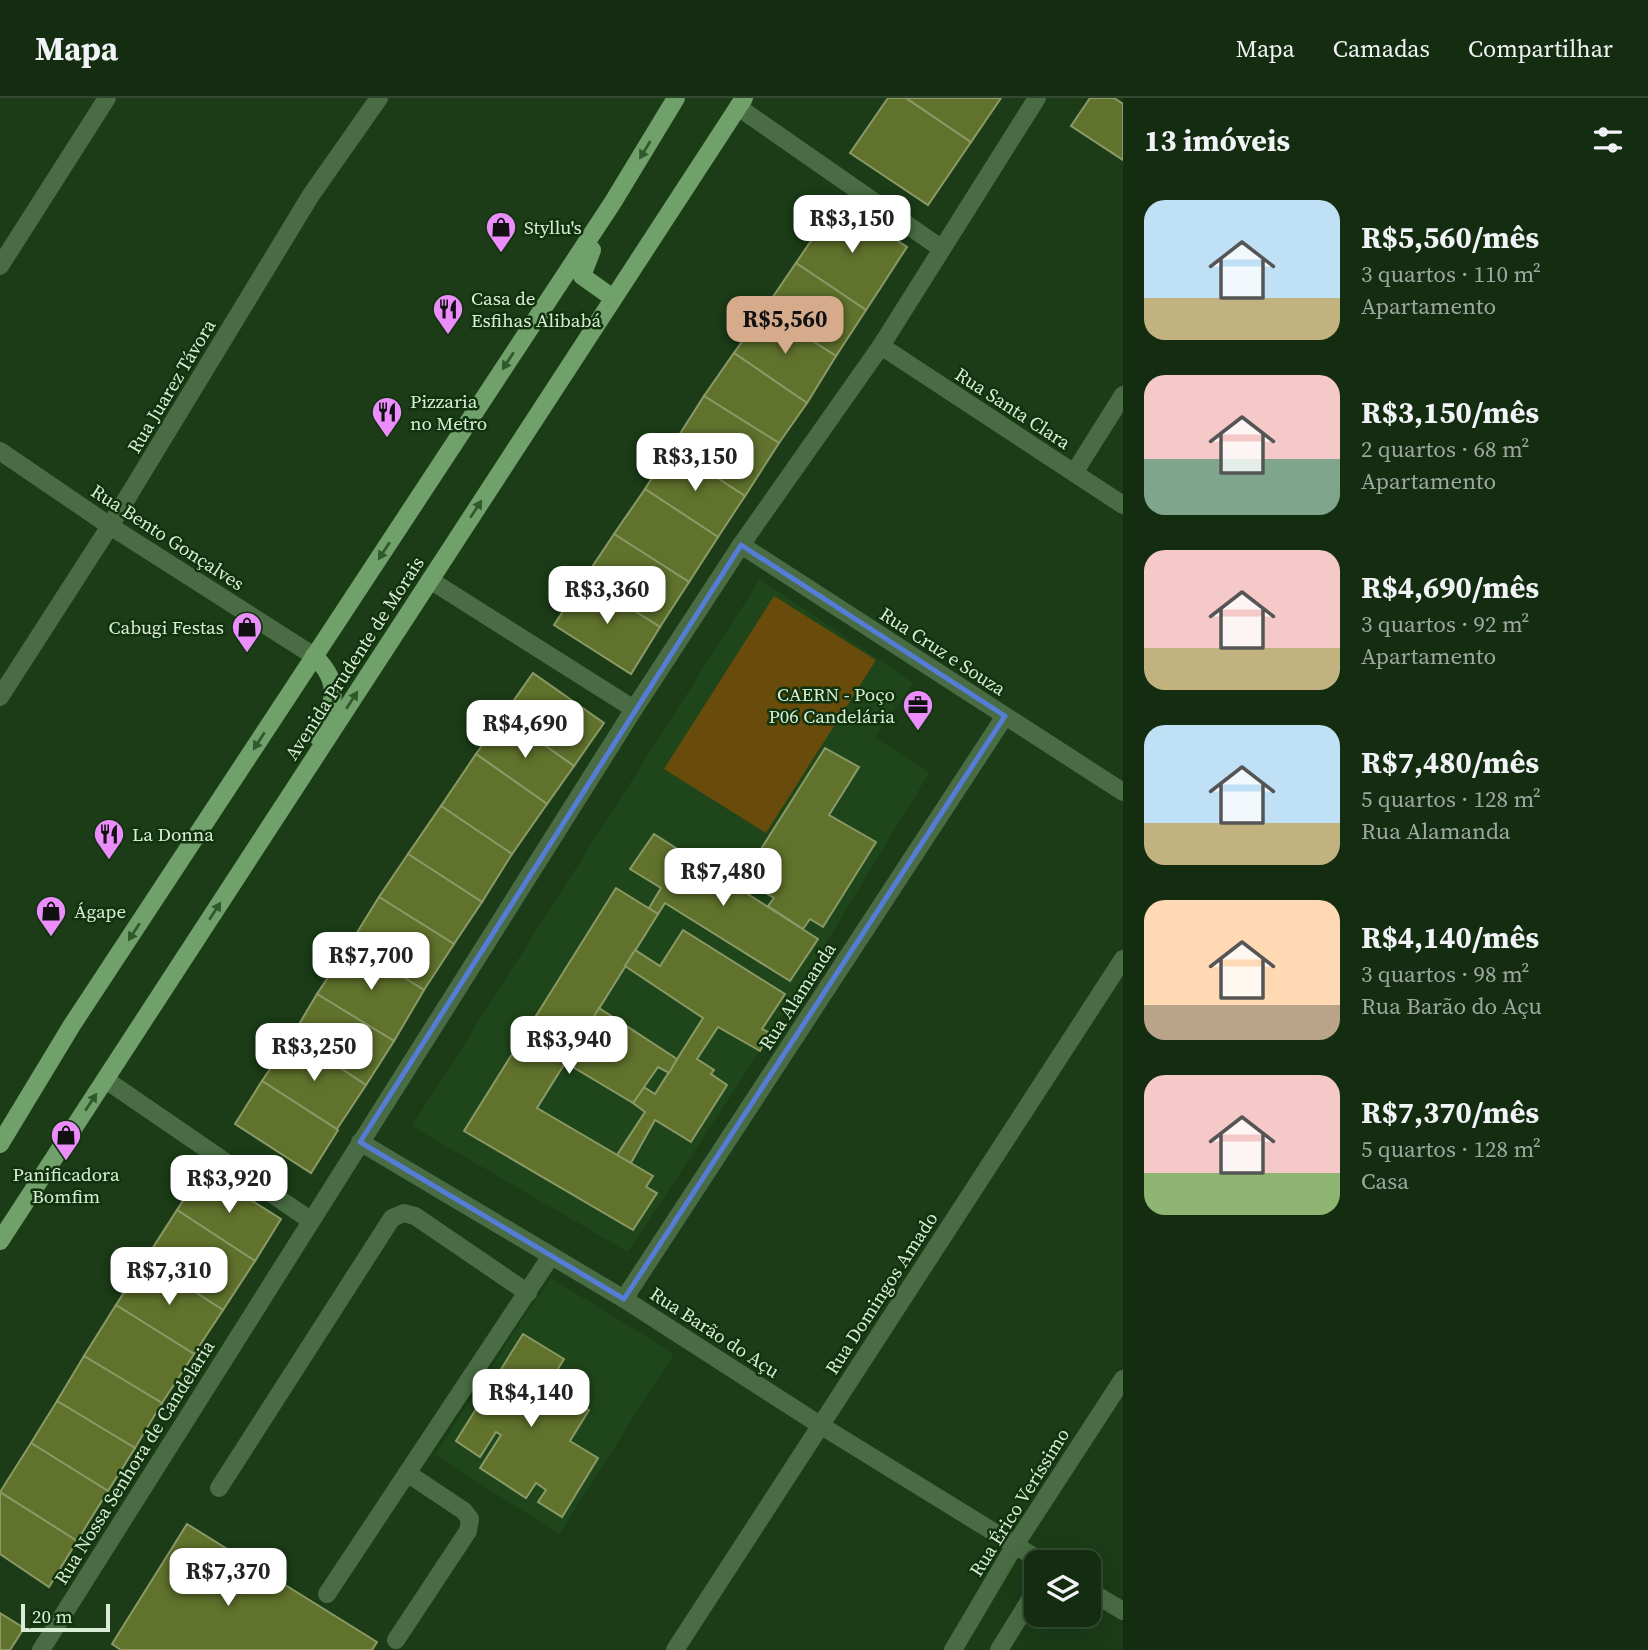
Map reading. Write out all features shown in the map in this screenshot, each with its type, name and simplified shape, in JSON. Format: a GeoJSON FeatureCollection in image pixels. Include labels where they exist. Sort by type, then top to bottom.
{"type":"FeatureCollection","features":[{"type":"Feature","properties":{"kind":"main road","name":"Avenida Prudente de Morais"},"geometry":{"type":"LineString","coordinates":[[0,1144],[72,1025],[613,202],[676,98]]}},
{"type":"Feature","properties":{"kind":"main road","name":"Avenida Prudente de Morais"},"geometry":{"type":"LineString","coordinates":[[0,1241],[741,103]]}},
{"type":"Feature","properties":{"kind":"main road"},"geometry":{"type":"LineString","coordinates":[[613,202],[582,276],[614,298]]}},
{"type":"Feature","properties":{"kind":"main road"},"geometry":{"type":"LineString","coordinates":[[268,829],[328,716],[332,680],[327,669],[314,656]]}},
{"type":"Feature","properties":{"kind":"street"},"geometry":{"type":"LineString","coordinates":[[0,266],[107,98]]}},
{"type":"Feature","properties":{"kind":"street","name":"Rua Juarez Távora"},"geometry":{"type":"LineString","coordinates":[[0,697],[110,526],[312,195],[379,98]]}},
{"type":"Feature","properties":{"kind":"street","name":"Rua Nossa Senhora de Candelaria"},"geometry":{"type":"LineString","coordinates":[[41,1650],[634,709],[741,545],[881,346],[1037,98]]}},
{"type":"Feature","properties":{"kind":"street"},"geometry":{"type":"LineString","coordinates":[[741,103],[942,248]]}},
{"type":"Feature","properties":{"kind":"street","name":"Rua Santa Clara"},"geometry":{"type":"LineString","coordinates":[[881,346],[1123,505]]}},
{"type":"Feature","properties":{"kind":"street"},"geometry":{"type":"LineString","coordinates":[[1074,473],[1123,395]]}},
{"type":"Feature","properties":{"kind":"street","name":"Rua Bento Gonçalves"},"geometry":{"type":"LineString","coordinates":[[0,451],[110,526],[314,656]]}},
{"type":"Feature","properties":{"kind":"street","name":"Rua Cruz e Souza"},"geometry":{"type":"LineString","coordinates":[[741,545],[1123,792]]}},
{"type":"Feature","properties":{"kind":"street"},"geometry":{"type":"LineString","coordinates":[[430,580],[634,709]]}},
{"type":"Feature","properties":{"kind":"street","name":"Rua Alamanda"},"geometry":{"type":"LineString","coordinates":[[624,1299],[1005,716]]}},
{"type":"Feature","properties":{"kind":"street","name":"Rua Domingos Amado"},"geometry":{"type":"LineString","coordinates":[[675,1650],[1123,959]]}},
{"type":"Feature","properties":{"kind":"street"},"geometry":{"type":"LineString","coordinates":[[106,1080],[310,1220]]}},
{"type":"Feature","properties":{"kind":"street","name":"Rua Barão do Açu"},"geometry":{"type":"LineString","coordinates":[[360,1142],[624,1299],[820,1425],[1024,1551]]}},
{"type":"Feature","properties":{"kind":"street"},"geometry":{"type":"LineString","coordinates":[[219,1488],[392,1218],[404,1213],[415,1216],[528,1293]]}},
{"type":"Feature","properties":{"kind":"street"},"geometry":{"type":"LineString","coordinates":[[327,1594],[551,1256]]}},
{"type":"Feature","properties":{"kind":"street","name":"Rua Érico Veríssimo"},"geometry":{"type":"LineString","coordinates":[[953,1650],[1015,1545],[1123,1378]]}},
{"type":"Feature","properties":{"kind":"street"},"geometry":{"type":"LineString","coordinates":[[396,1640],[468,1531],[470,1519],[464,1511],[407,1473]]}},
{"type":"Feature","properties":{"kind":"street"},"geometry":{"type":"LineString","coordinates":[[1101,1598],[1123,1611]]}},
{"type":"Feature","properties":{"kind":"street"},"geometry":{"type":"LineString","coordinates":[[999,1650],[1024,1609]]}},
{"type":"Feature","properties":{"kind":"highlighted area"},"geometry":{"type":"Polygon","coordinates":[[[741,545],[1005,716],[624,1299],[360,1142],[741,545]]]}},
{"type":"Feature","properties":{"kind":"shaded area"},"geometry":{"type":"Polygon","coordinates":[[[760,579],[913,683],[875,738],[930,772],[760,1051],[628,1252],[412,1126],[760,579]]]}},
{"type":"Feature","properties":{"kind":"shaded area"},"geometry":{"type":"Polygon","coordinates":[[[774,596],[876,660],[766,833],[664,769],[774,596]]]}},
{"type":"Feature","properties":{"kind":"shaded area"},"geometry":{"type":"Polygon","coordinates":[[[551,1278],[674,1354],[559,1534],[435,1455],[551,1278]]]}},
{"type":"Feature","properties":{"kind":"building"},"geometry":{"type":"Polygon","coordinates":[[[888,98],[906,98],[971,142],[928,205],[850,153],[888,98]]]}},
{"type":"Feature","properties":{"kind":"building"},"geometry":{"type":"Polygon","coordinates":[[[906,98],[1001,98],[971,142],[906,98]]]}},
{"type":"Feature","properties":{"kind":"building"},"geometry":{"type":"Polygon","coordinates":[[[1090,98],[1114,98],[1123,104],[1123,160],[1071,126],[1090,98]]]}},
{"type":"Feature","properties":{"kind":"building"},"geometry":{"type":"Polygon","coordinates":[[[838,201],[907,247],[866,310],[796,263],[838,201]]]}},
{"type":"Feature","properties":{"kind":"building"},"geometry":{"type":"Polygon","coordinates":[[[796,263],[866,310],[836,356],[764,310],[796,263]]]}},
{"type":"Feature","properties":{"kind":"building"},"geometry":{"type":"Polygon","coordinates":[[[764,310],[836,356],[807,403],[734,353],[764,310]]]}},
{"type":"Feature","properties":{"kind":"building"},"geometry":{"type":"Polygon","coordinates":[[[734,353],[807,403],[779,443],[704,396],[734,353]]]}},
{"type":"Feature","properties":{"kind":"building"},"geometry":{"type":"Polygon","coordinates":[[[704,396],[779,443],[745,496],[671,448],[704,396]]]}},
{"type":"Feature","properties":{"kind":"building"},"geometry":{"type":"Polygon","coordinates":[[[671,448],[745,496],[718,537],[645,489],[671,448]]]}},
{"type":"Feature","properties":{"kind":"building"},"geometry":{"type":"Polygon","coordinates":[[[645,489],[718,537],[689,582],[614,534],[645,489]]]}},
{"type":"Feature","properties":{"kind":"building"},"geometry":{"type":"Polygon","coordinates":[[[614,534],[689,582],[660,627],[584,579],[614,534]]]}},
{"type":"Feature","properties":{"kind":"building"},"geometry":{"type":"Polygon","coordinates":[[[584,579],[660,627],[631,674],[554,625],[584,579]]]}},
{"type":"Feature","properties":{"kind":"building"},"geometry":{"type":"Polygon","coordinates":[[[533,673],[604,723],[574,766],[503,716],[533,673]]]}},
{"type":"Feature","properties":{"kind":"building"},"geometry":{"type":"Polygon","coordinates":[[[503,716],[574,766],[547,804],[476,754],[503,716]]]}},
{"type":"Feature","properties":{"kind":"building"},"geometry":{"type":"Polygon","coordinates":[[[825,748],[859,767],[829,815],[876,842],[823,927],[810,919],[803,929],[768,906],[774,898],[742,879],[825,748]]]}},
{"type":"Feature","properties":{"kind":"building"},"geometry":{"type":"Polygon","coordinates":[[[476,754],[547,804],[512,854],[441,806],[476,754]]]}},
{"type":"Feature","properties":{"kind":"building"},"geometry":{"type":"Polygon","coordinates":[[[441,806],[512,854],[482,902],[408,854],[441,806]]]}},
{"type":"Feature","properties":{"kind":"building"},"geometry":{"type":"Polygon","coordinates":[[[654,834],[818,939],[790,981],[665,903],[658,914],[649,908],[661,888],[630,869],[654,834]]]}},
{"type":"Feature","properties":{"kind":"building"},"geometry":{"type":"Polygon","coordinates":[[[408,854],[482,902],[454,944],[379,897],[408,854]]]}},
{"type":"Feature","properties":{"kind":"building"},"geometry":{"type":"Polygon","coordinates":[[[616,888],[658,914],[537,1108],[653,1176],[646,1187],[657,1193],[633,1230],[464,1131],[616,888]]]}},
{"type":"Feature","properties":{"kind":"building"},"geometry":{"type":"Polygon","coordinates":[[[379,897],[454,944],[424,990],[350,944],[379,897]]]}},
{"type":"Feature","properties":{"kind":"building"},"geometry":{"type":"Polygon","coordinates":[[[683,930],[785,994],[762,1029],[770,1033],[760,1051],[718,1027],[697,1059],[714,1070],[711,1074],[727,1085],[691,1142],[655,1120],[631,1163],[617,1155],[645,1112],[633,1103],[644,1087],[655,1094],[703,1018],[625,966],[635,950],[660,966],[683,930]]]}},
{"type":"Feature","properties":{"kind":"building"},"geometry":{"type":"Polygon","coordinates":[[[350,944],[424,990],[394,1041],[317,994],[350,944]]]}},
{"type":"Feature","properties":{"kind":"building"},"geometry":{"type":"Polygon","coordinates":[[[317,994],[394,1041],[366,1085],[292,1036],[317,994]]]}},
{"type":"Feature","properties":{"kind":"building"},"geometry":{"type":"Polygon","coordinates":[[[599,1008],[677,1059],[669,1073],[658,1067],[633,1103],[566,1063],[599,1008]]]}},
{"type":"Feature","properties":{"kind":"building"},"geometry":{"type":"Polygon","coordinates":[[[292,1036],[366,1085],[337,1129],[262,1081],[292,1036]]]}},
{"type":"Feature","properties":{"kind":"building"},"geometry":{"type":"Polygon","coordinates":[[[262,1081],[338,1130],[311,1173],[235,1124],[262,1081]]]}},
{"type":"Feature","properties":{"kind":"building"},"geometry":{"type":"Polygon","coordinates":[[[203,1170],[281,1219],[255,1261],[177,1210],[203,1170]]]}},
{"type":"Feature","properties":{"kind":"building"},"geometry":{"type":"Polygon","coordinates":[[[177,1210],[255,1261],[223,1310],[145,1260],[177,1210]]]}},
{"type":"Feature","properties":{"kind":"building"},"geometry":{"type":"Polygon","coordinates":[[[145,1260],[223,1310],[194,1354],[116,1305],[145,1260]]]}},
{"type":"Feature","properties":{"kind":"building"},"geometry":{"type":"Polygon","coordinates":[[[116,1305],[194,1354],[162,1403],[84,1356],[116,1305]]]}},
{"type":"Feature","properties":{"kind":"building"},"geometry":{"type":"Polygon","coordinates":[[[523,1334],[564,1359],[548,1385],[589,1410],[570,1441],[598,1458],[562,1517],[538,1502],[546,1490],[536,1483],[526,1498],[480,1468],[501,1435],[496,1432],[480,1457],[456,1441],[523,1334]]]}},
{"type":"Feature","properties":{"kind":"building"},"geometry":{"type":"Polygon","coordinates":[[[84,1356],[162,1403],[135,1448],[57,1401],[84,1356]]]}},
{"type":"Feature","properties":{"kind":"building"},"geometry":{"type":"Polygon","coordinates":[[[57,1401],[135,1448],[108,1491],[31,1443],[57,1401]]]}},
{"type":"Feature","properties":{"kind":"building"},"geometry":{"type":"Polygon","coordinates":[[[31,1443],[108,1491],[77,1541],[0,1492],[31,1443]]]}},
{"type":"Feature","properties":{"kind":"building"},"geometry":{"type":"Polygon","coordinates":[[[0,1492],[77,1541],[49,1587],[0,1554],[0,1492]]]}},
{"type":"Feature","properties":{"kind":"building"},"geometry":{"type":"Polygon","coordinates":[[[187,1524],[377,1642],[372,1650],[121,1650],[112,1644],[187,1524]]]}},
{"type":"Feature","properties":{"kind":"building"},"geometry":{"type":"Polygon","coordinates":[[[0,1613],[24,1628],[10,1650],[0,1650],[0,1613]]]}},
{"type":"Feature","properties":{"kind":"place","name":"Styllu's"},"geometry":{"type":"Point","coordinates":[501,254]}},
{"type":"Feature","properties":{"kind":"place","name":"Casa de Esfihas Alibabá"},"geometry":{"type":"Point","coordinates":[448,336]}},
{"type":"Feature","properties":{"kind":"place","name":"Pizzaria no Metro"},"geometry":{"type":"Point","coordinates":[387,439]}},
{"type":"Feature","properties":{"kind":"place","name":"Cabugi Festas"},"geometry":{"type":"Point","coordinates":[247,654]}},
{"type":"Feature","properties":{"kind":"place","name":"CAERN - Poço P06 Candelária"},"geometry":{"type":"Point","coordinates":[918,732]}},
{"type":"Feature","properties":{"kind":"place","name":"La Donna"},"geometry":{"type":"Point","coordinates":[109,861]}},
{"type":"Feature","properties":{"kind":"place","name":"Ágape"},"geometry":{"type":"Point","coordinates":[51,938]}},
{"type":"Feature","properties":{"kind":"place","name":"Panificadora Bomfim"},"geometry":{"type":"Point","coordinates":[66,1162]}}]}
